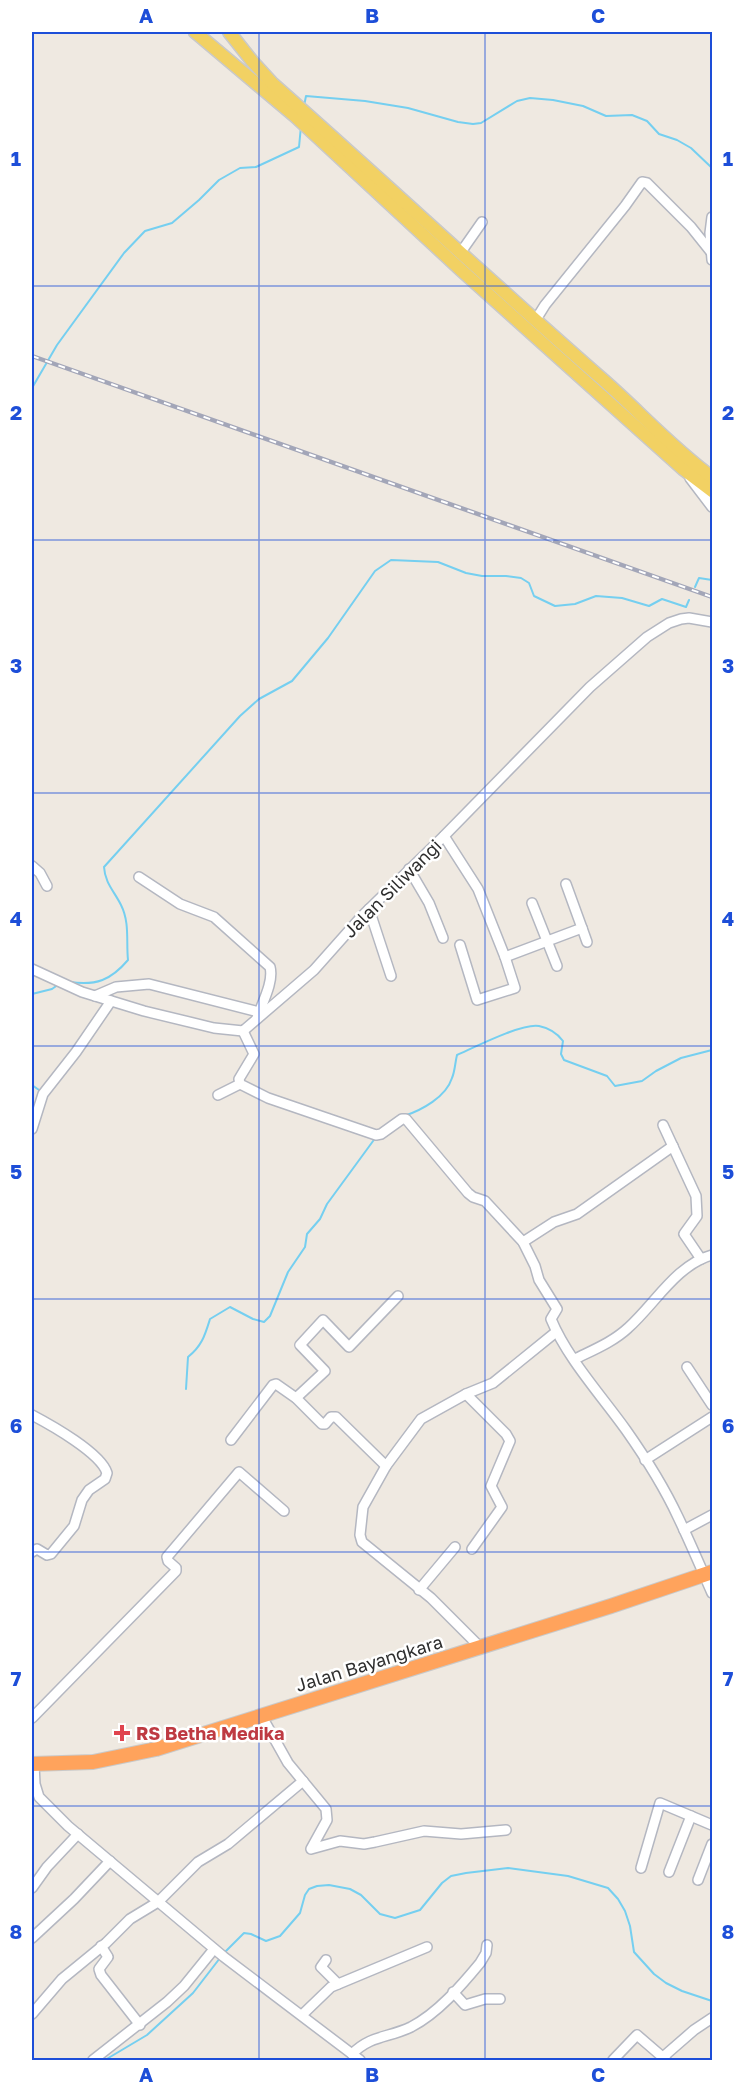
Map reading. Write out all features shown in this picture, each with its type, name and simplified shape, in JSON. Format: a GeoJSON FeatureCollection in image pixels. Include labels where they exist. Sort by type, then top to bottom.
{"type":"FeatureCollection","features":[{"type":"Feature","properties":{"kind":"highway","name":"Jalan Bayangkara"},"geometry":{"type":"LineString","coordinates":[[33,1764],[82,1763],[122,1757],[170,1744],[708,1573]]}},
{"type":"Feature","properties":{"kind":"main road"},"geometry":{"type":"LineString","coordinates":[[195,32],[461,252],[535,321],[624,398],[692,463],[712,477]]}},
{"type":"Feature","properties":{"kind":"main road"},"geometry":{"type":"LineString","coordinates":[[229,32],[273,84],[374,181],[460,270],[683,469],[712,491]]}},
{"type":"Feature","properties":{"kind":"street"},"geometry":{"type":"LineString","coordinates":[[535,321],[544,304],[642,182],[647,183],[691,227],[712,256]]}},
{"type":"Feature","properties":{"kind":"street"},"geometry":{"type":"LineString","coordinates":[[712,217],[710,233],[712,256]]}},
{"type":"Feature","properties":{"kind":"street"},"geometry":{"type":"LineString","coordinates":[[461,252],[482,222]]}},
{"type":"Feature","properties":{"kind":"street"},"geometry":{"type":"LineString","coordinates":[[683,469],[712,507]]}},
{"type":"Feature","properties":{"kind":"street","name":"Jalan Siliwangi"},"geometry":{"type":"LineString","coordinates":[[243,1030],[314,970],[369,909],[590,687],[647,637],[669,623],[681,619],[712,622]]}},
{"type":"Feature","properties":{"kind":"street"},"geometry":{"type":"LineString","coordinates":[[444,836],[478,889],[515,987],[477,1000],[460,945]]}},
{"type":"Feature","properties":{"kind":"street"},"geometry":{"type":"LineString","coordinates":[[32,866],[40,873],[47,886]]}},
{"type":"Feature","properties":{"kind":"street"},"geometry":{"type":"LineString","coordinates":[[409,868],[429,903],[442,938]]}},
{"type":"Feature","properties":{"kind":"street"},"geometry":{"type":"LineString","coordinates":[[95,996],[116,987],[148,984],[258,1015],[271,974],[270,967],[214,916],[180,904],[139,877]]}},
{"type":"Feature","properties":{"kind":"street"},"geometry":{"type":"LineString","coordinates":[[566,884],[587,942]]}},
{"type":"Feature","properties":{"kind":"street"},"geometry":{"type":"LineString","coordinates":[[532,903],[557,966]]}},
{"type":"Feature","properties":{"kind":"street"},"geometry":{"type":"LineString","coordinates":[[369,909],[391,976]]}},
{"type":"Feature","properties":{"kind":"street"},"geometry":{"type":"LineString","coordinates":[[505,957],[582,928]]}},
{"type":"Feature","properties":{"kind":"street"},"geometry":{"type":"LineString","coordinates":[[32,970],[95,996],[172,1019],[243,1030],[254,1054],[239,1079],[240,1084]]}},
{"type":"Feature","properties":{"kind":"street"},"geometry":{"type":"LineString","coordinates":[[32,1129],[43,1094],[76,1052],[111,1001]]}},
{"type":"Feature","properties":{"kind":"street"},"geometry":{"type":"LineString","coordinates":[[218,1095],[240,1084]]}},
{"type":"Feature","properties":{"kind":"street"},"geometry":{"type":"LineString","coordinates":[[240,1084],[268,1098],[376,1136],[402,1119],[406,1119],[468,1193],[485,1201],[523,1242],[539,1280],[557,1309],[551,1319],[556,1332],[645,1460],[708,1573],[712,1593]]}},
{"type":"Feature","properties":{"kind":"street"},"geometry":{"type":"LineString","coordinates":[[663,1125],[696,1196],[697,1216],[684,1234],[701,1259]]}},
{"type":"Feature","properties":{"kind":"street"},"geometry":{"type":"LineString","coordinates":[[523,1242],[554,1222],[577,1214],[673,1146]]}},
{"type":"Feature","properties":{"kind":"street"},"geometry":{"type":"LineString","coordinates":[[575,1359],[619,1336],[646,1311],[678,1274],[701,1259],[712,1255]]}},
{"type":"Feature","properties":{"kind":"street"},"geometry":{"type":"LineString","coordinates":[[296,1398],[325,1371],[300,1345],[323,1320],[349,1347],[398,1296]]}},
{"type":"Feature","properties":{"kind":"street"},"geometry":{"type":"LineString","coordinates":[[480,1647],[431,1598],[367,1547],[361,1539],[363,1507],[386,1466],[421,1419],[466,1394],[493,1383],[556,1332]]}},
{"type":"Feature","properties":{"kind":"street"},"geometry":{"type":"LineString","coordinates":[[687,1367],[712,1406]]}},
{"type":"Feature","properties":{"kind":"street"},"geometry":{"type":"LineString","coordinates":[[231,1440],[273,1385],[277,1385],[296,1398],[322,1424],[331,1417],[336,1417],[386,1466]]}},
{"type":"Feature","properties":{"kind":"street"},"geometry":{"type":"LineString","coordinates":[[466,1394],[506,1434],[510,1441],[490,1486],[502,1508],[472,1550]]}},
{"type":"Feature","properties":{"kind":"street"},"geometry":{"type":"LineString","coordinates":[[32,1415],[54,1426],[80,1444],[101,1462],[107,1473],[105,1479],[85,1495],[74,1526],[51,1554],[47,1555],[37,1549],[32,1551]]}},
{"type":"Feature","properties":{"kind":"street"},"geometry":{"type":"LineString","coordinates":[[645,1460],[712,1417]]}},
{"type":"Feature","properties":{"kind":"street"},"geometry":{"type":"LineString","coordinates":[[32,1718],[176,1571],[167,1557],[239,1472],[284,1511]]}},
{"type":"Feature","properties":{"kind":"street"},"geometry":{"type":"LineString","coordinates":[[684,1530],[712,1515]]}},
{"type":"Feature","properties":{"kind":"street"},"geometry":{"type":"LineString","coordinates":[[419,1590],[455,1547]]}},
{"type":"Feature","properties":{"kind":"street"},"geometry":{"type":"LineString","coordinates":[[261,1715],[288,1763],[326,1809],[328,1816],[311,1849],[340,1841],[364,1844],[424,1831],[461,1834],[506,1830]]}},
{"type":"Feature","properties":{"kind":"street"},"geometry":{"type":"LineString","coordinates":[[33,1764],[39,1797],[78,1833],[214,1949],[360,2061]]}},
{"type":"Feature","properties":{"kind":"street"},"geometry":{"type":"LineString","coordinates":[[32,2014],[62,1978],[101,1947],[130,1919],[158,1902],[198,1862],[228,1844],[303,1781]]}},
{"type":"Feature","properties":{"kind":"street"},"geometry":{"type":"LineString","coordinates":[[641,1868],[660,1803],[712,1825]]}},
{"type":"Feature","properties":{"kind":"street"},"geometry":{"type":"LineString","coordinates":[[669,1872],[692,1816]]}},
{"type":"Feature","properties":{"kind":"street"},"geometry":{"type":"LineString","coordinates":[[32,1888],[47,1867],[78,1833]]}},
{"type":"Feature","properties":{"kind":"street"},"geometry":{"type":"LineString","coordinates":[[698,1880],[712,1844]]}},
{"type":"Feature","properties":{"kind":"street"},"geometry":{"type":"LineString","coordinates":[[32,1938],[110,1861]]}},
{"type":"Feature","properties":{"kind":"street"},"geometry":{"type":"LineString","coordinates":[[352,2054],[365,2042],[400,2031],[431,2014],[480,1963],[486,1953],[487,1945]]}},
{"type":"Feature","properties":{"kind":"street"},"geometry":{"type":"LineString","coordinates":[[101,1947],[108,1957],[99,1969],[101,1974],[140,2025]]}},
{"type":"Feature","properties":{"kind":"street"},"geometry":{"type":"LineString","coordinates":[[302,2015],[321,1996],[338,1984],[427,1947]]}},
{"type":"Feature","properties":{"kind":"street"},"geometry":{"type":"LineString","coordinates":[[93,2059],[140,2025],[184,1986],[214,1949]]}},
{"type":"Feature","properties":{"kind":"street"},"geometry":{"type":"LineString","coordinates":[[326,1960],[321,1967],[338,1984]]}},
{"type":"Feature","properties":{"kind":"street"},"geometry":{"type":"LineString","coordinates":[[453,1992],[465,2005],[485,1999],[500,1999]]}},
{"type":"Feature","properties":{"kind":"street"},"geometry":{"type":"LineString","coordinates":[[613,2061],[637,2035],[664,2059],[694,2030],[712,2018]]}},
{"type":"Feature","properties":{"kind":"waterway"},"geometry":{"type":"LineString","coordinates":[[304,106],[306,96],[365,101],[408,108],[473,124],[481,123],[517,101],[530,98],[553,100],[583,106],[606,116],[632,115],[647,121],[659,134],[691,148],[712,168]]}},
{"type":"Feature","properties":{"kind":"waterway"},"geometry":{"type":"LineString","coordinates":[[32,388],[57,345],[124,253],[145,231],[172,223],[219,180],[240,168],[256,167],[299,147],[301,126]]}},
{"type":"Feature","properties":{"kind":"waterway"},"geometry":{"type":"LineString","coordinates":[[70,982],[88,983],[102,980],[109,977],[128,960],[126,919],[108,882],[104,867],[240,716],[259,699],[292,681],[328,638],[375,571],[391,560],[438,562],[466,573],[521,578],[529,583],[534,596],[555,606],[575,604],[596,596],[622,598],[649,606],[662,599],[686,607],[689,600]]}},
{"type":"Feature","properties":{"kind":"waterway"},"geometry":{"type":"LineString","coordinates":[[695,587],[699,578],[712,580]]}},
{"type":"Feature","properties":{"kind":"waterway"},"geometry":{"type":"LineString","coordinates":[[32,994],[52,989],[59,984]]}},
{"type":"Feature","properties":{"kind":"waterway"},"geometry":{"type":"LineString","coordinates":[[404,1116],[439,1097],[449,1085],[457,1055],[498,1036],[531,1026],[546,1028],[563,1041],[561,1054],[564,1060],[607,1076],[615,1086],[642,1081],[681,1058],[712,1050]]}},
{"type":"Feature","properties":{"kind":"waterway"},"geometry":{"type":"LineString","coordinates":[[32,1085],[39,1090],[39,1094]]}},
{"type":"Feature","properties":{"kind":"waterway"},"geometry":{"type":"LineString","coordinates":[[186,1389],[188,1357],[200,1344],[210,1319],[230,1307],[264,1322],[270,1316],[288,1272],[305,1247],[307,1234],[320,1219],[327,1204],[376,1137]]}},
{"type":"Feature","properties":{"kind":"waterway"},"geometry":{"type":"LineString","coordinates":[[224,1953],[244,1933],[266,1941],[280,1936],[300,1913],[309,1889],[317,1886],[329,1885],[350,1889],[361,1895],[380,1914],[395,1918],[420,1910],[442,1883],[451,1876],[508,1868],[568,1876],[608,1888],[625,1911],[634,1952],[654,1974],[682,1991],[712,2001]]}},
{"type":"Feature","properties":{"kind":"waterway"},"geometry":{"type":"LineString","coordinates":[[105,2060],[147,2035],[193,1993],[220,1958]]}},
{"type":"Feature","properties":{"kind":"railway"},"geometry":{"type":"LineString","coordinates":[[32,356],[712,597]]}},
{"type":"Feature","properties":{"kind":"place","name":"RS Betha Medika"},"geometry":{"type":"Point","coordinates":[122,1733]}}]}
